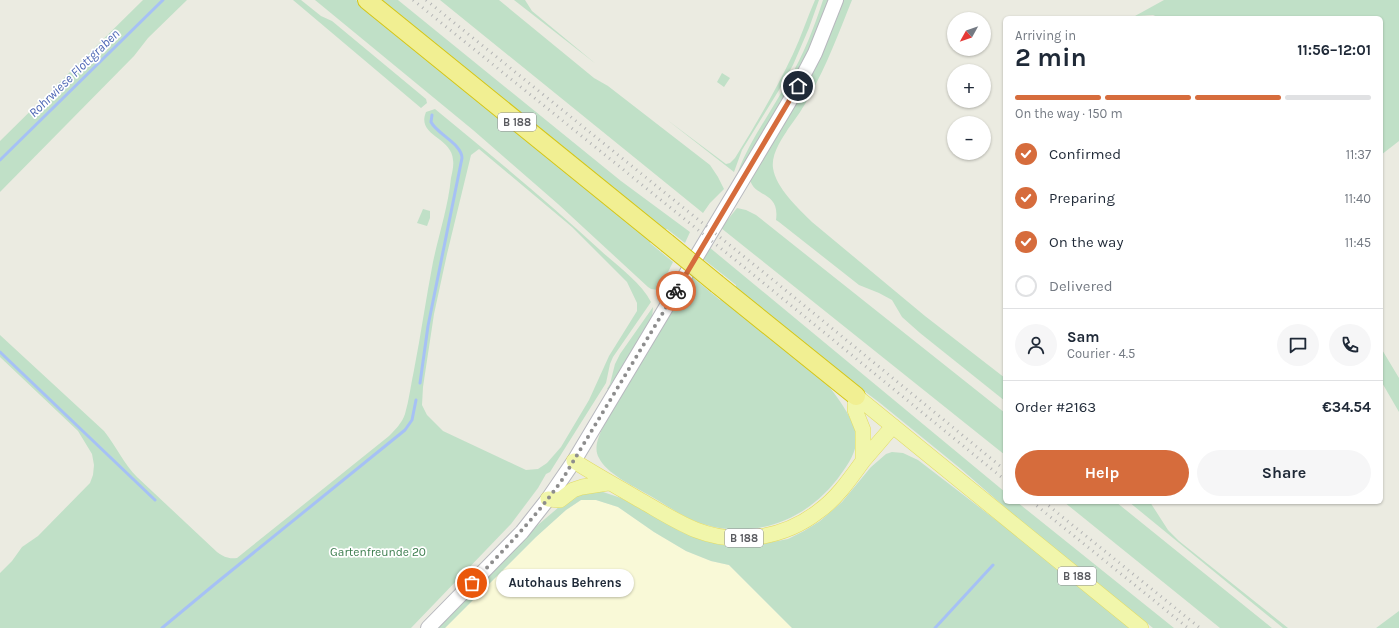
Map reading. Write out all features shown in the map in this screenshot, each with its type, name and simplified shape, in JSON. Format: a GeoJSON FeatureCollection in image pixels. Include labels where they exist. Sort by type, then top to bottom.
{"type":"FeatureCollection","features":[{"type":"Feature","properties":{"kind":"highway","name":"B 188"},"geometry":{"type":"LineString","coordinates":[[367,0],[856,396]]}},
{"type":"Feature","properties":{"kind":"main road"},"geometry":{"type":"LineString","coordinates":[[428,628],[517,537],[548,499],[574,461],[786,108],[815,53],[836,0]]}},
{"type":"Feature","properties":{"kind":"main road"},"geometry":{"type":"LineString","coordinates":[[856,396],[855,410],[863,430],[863,461]]}},
{"type":"Feature","properties":{"kind":"main road","name":"B 188"},"geometry":{"type":"LineString","coordinates":[[856,396],[1141,628]]}},
{"type":"Feature","properties":{"kind":"main road","name":"B 188"},"geometry":{"type":"LineString","coordinates":[[574,461],[608,483],[679,522],[697,530],[721,536],[748,538],[766,536],[784,531],[811,518],[838,494],[863,461],[893,426]]}},
{"type":"Feature","properties":{"kind":"main road"},"geometry":{"type":"LineString","coordinates":[[548,499],[560,500],[573,490],[608,483]]}},
{"type":"Feature","properties":{"kind":"shaded area"},"geometry":{"type":"Polygon","coordinates":[[[581,500],[596,500],[618,507],[654,532],[686,551],[711,561],[729,565],[792,628],[445,628],[536,537],[566,510],[581,500]]]}},
{"type":"Feature","properties":{"kind":"green space"},"geometry":{"type":"Polygon","coordinates":[[[143,0],[187,0],[148,38],[134,56],[0,192],[0,141],[143,0]]]}},
{"type":"Feature","properties":{"kind":"green space"},"geometry":{"type":"Polygon","coordinates":[[[293,0],[301,0],[321,16],[332,21],[426,99],[427,103],[421,108],[293,0]]]}},
{"type":"Feature","properties":{"kind":"green space"},"geometry":{"type":"Polygon","coordinates":[[[315,0],[356,0],[651,241],[650,243],[673,262],[659,290],[648,287],[558,204],[473,130],[315,0]]]}},
{"type":"Feature","properties":{"kind":"green space"},"geometry":{"type":"Polygon","coordinates":[[[379,0],[398,0],[621,181],[690,232],[685,243],[667,229],[665,230],[379,0]]]}},
{"type":"Feature","properties":{"kind":"green space"},"geometry":{"type":"Polygon","coordinates":[[[440,0],[499,0],[594,78],[608,86],[710,165],[724,189],[710,203],[703,213],[440,0]]]}},
{"type":"Feature","properties":{"kind":"green space"},"geometry":{"type":"Polygon","coordinates":[[[514,0],[525,0],[532,11],[596,64],[514,0]]]}},
{"type":"Feature","properties":{"kind":"green space"},"geometry":{"type":"Polygon","coordinates":[[[815,0],[819,0],[793,65],[742,150],[734,172],[666,119],[726,164],[730,163],[743,145],[780,81],[796,48],[815,0]]]}},
{"type":"Feature","properties":{"kind":"green space"},"geometry":{"type":"Polygon","coordinates":[[[823,0],[830,0],[805,61],[741,171],[738,172],[755,137],[799,62],[823,0]]]}},
{"type":"Feature","properties":{"kind":"green space"},"geometry":{"type":"Polygon","coordinates":[[[841,0],[852,0],[816,84],[778,147],[774,157],[773,168],[778,183],[788,197],[812,222],[925,316],[1003,376],[1003,399],[902,317],[892,300],[859,285],[776,220],[776,211],[771,199],[757,190],[750,180],[841,0]]]}},
{"type":"Feature","properties":{"kind":"green space"},"geometry":{"type":"Polygon","coordinates":[[[1164,0],[1399,0],[1399,141],[1383,153],[1383,16],[1135,16],[1164,0]]]}},
{"type":"Feature","properties":{"kind":"green space"},"geometry":{"type":"Polygon","coordinates":[[[722,73],[730,78],[724,87],[717,82],[722,73]]]}},
{"type":"Feature","properties":{"kind":"green space","name":"Gartenfreunde 20"},"geometry":{"type":"Polygon","coordinates":[[[435,109],[519,178],[628,274],[647,295],[651,302],[613,357],[606,383],[550,472],[546,474],[538,488],[511,524],[411,628],[0,628],[0,573],[12,561],[22,547],[38,536],[90,483],[94,465],[92,454],[78,431],[0,357],[0,335],[104,431],[137,477],[217,552],[226,557],[237,558],[389,436],[404,417],[417,356],[433,262],[448,199],[453,165],[451,152],[447,146],[430,132],[426,126],[424,120],[426,112],[435,109]],[[479,149],[471,155],[434,314],[423,387],[422,405],[427,415],[443,431],[526,470],[538,469],[547,463],[561,447],[589,400],[609,356],[637,311],[637,303],[627,282],[572,227],[479,149]]]}},
{"type":"Feature","properties":{"kind":"green space"},"geometry":{"type":"Polygon","coordinates":[[[737,208],[746,210],[756,215],[1003,411],[1003,453],[721,228],[737,208]]]}},
{"type":"Feature","properties":{"kind":"green space"},"geometry":{"type":"Polygon","coordinates":[[[423,209],[430,211],[430,218],[427,226],[417,223],[423,209]]]}},
{"type":"Feature","properties":{"kind":"green space"},"geometry":{"type":"Polygon","coordinates":[[[709,247],[1003,490],[1003,504],[1019,504],[1174,628],[1153,628],[1015,516],[961,469],[880,403],[736,290],[736,285],[702,258],[709,247]]]}},
{"type":"Feature","properties":{"kind":"green space"},"geometry":{"type":"Polygon","coordinates":[[[691,276],[720,300],[722,298],[816,374],[838,399],[855,429],[855,450],[841,474],[828,490],[812,504],[795,515],[777,523],[758,528],[738,530],[718,528],[697,522],[620,479],[602,464],[597,454],[597,442],[603,427],[691,276]]]}},
{"type":"Feature","properties":{"kind":"green space"},"geometry":{"type":"Polygon","coordinates":[[[653,307],[652,319],[607,389],[610,384],[615,364],[620,354],[653,307]]]}},
{"type":"Feature","properties":{"kind":"green space"},"geometry":{"type":"Polygon","coordinates":[[[1383,351],[1399,378],[1399,412],[1383,384],[1383,351]]]}},
{"type":"Feature","properties":{"kind":"green space"},"geometry":{"type":"Polygon","coordinates":[[[892,452],[903,453],[918,460],[1018,537],[1131,628],[792,628],[729,565],[711,561],[686,551],[654,532],[618,507],[596,500],[581,500],[566,510],[536,537],[445,628],[435,628],[532,530],[573,495],[597,490],[621,498],[680,531],[701,540],[739,546],[757,545],[788,539],[820,521],[842,502],[871,467],[886,454],[892,452]]]}},
{"type":"Feature","properties":{"kind":"green space"},"geometry":{"type":"Polygon","coordinates":[[[1066,504],[1118,504],[1272,628],[1220,628],[1066,504]]]}},
{"type":"Feature","properties":{"kind":"green space"},"geometry":{"type":"Polygon","coordinates":[[[1131,504],[1151,504],[1168,530],[1179,541],[1288,628],[1283,628],[1131,504]]]}},
{"type":"Feature","properties":{"kind":"green space"},"geometry":{"type":"Polygon","coordinates":[[[1399,611],[1399,628],[1376,628],[1399,611]]]}},
{"type":"Feature","properties":{"kind":"waterway","name":"Rohrwiese Flottgraben"},"geometry":{"type":"LineString","coordinates":[[0,160],[163,0]]}},
{"type":"Feature","properties":{"kind":"waterway"},"geometry":{"type":"LineString","coordinates":[[420,383],[428,326],[462,158],[458,148],[438,131],[431,122],[432,115]]}},
{"type":"Feature","properties":{"kind":"waterway"},"geometry":{"type":"LineString","coordinates":[[0,352],[155,500]]}},
{"type":"Feature","properties":{"kind":"waterway"},"geometry":{"type":"LineString","coordinates":[[162,628],[405,430],[412,420],[416,400]]}},
{"type":"Feature","properties":{"kind":"waterway"},"geometry":{"type":"LineString","coordinates":[[935,628],[993,565]]}},
{"type":"Feature","properties":{"kind":"railway"},"geometry":{"type":"LineString","coordinates":[[413,0],[1003,478]]}},
{"type":"Feature","properties":{"kind":"railway"},"geometry":{"type":"LineString","coordinates":[[426,0],[778,284],[1003,468]]}},
{"type":"Feature","properties":{"kind":"railway"},"geometry":{"type":"LineString","coordinates":[[1034,504],[1188,628]]}},
{"type":"Feature","properties":{"kind":"railway"},"geometry":{"type":"LineString","coordinates":[[1046,504],[1200,628]]}},
{"type":"Feature","properties":{"kind":"way so far"},"geometry":{"type":"LineString","coordinates":[[472,583],[522,532],[562,480],[676,291]]}},
{"type":"Feature","properties":{"kind":"place","name":"Autohaus Behrens"},"geometry":{"type":"Point","coordinates":[472,583]}},
{"type":"Feature","properties":{"kind":"route"},"geometry":{"type":"LineString","coordinates":[[676,291],[798,86]]}}]}
